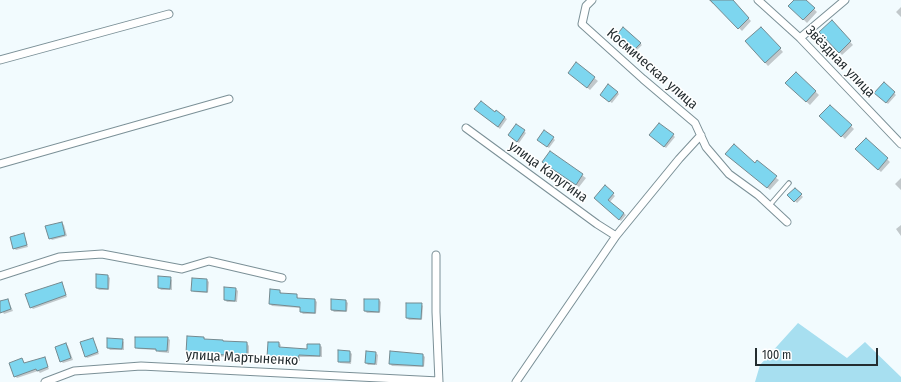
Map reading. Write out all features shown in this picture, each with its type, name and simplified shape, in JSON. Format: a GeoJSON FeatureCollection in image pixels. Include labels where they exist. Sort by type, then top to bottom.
{"type":"FeatureCollection","features":[{"type":"Feature","properties":{"kind":"street","name":"Космическая улица"},"geometry":{"type":"LineString","coordinates":[[592,0],[586,6],[582,24],[695,123],[706,147],[729,174],[758,195],[787,222]]}},
{"type":"Feature","properties":{"kind":"street","name":"Звёздная улица"},"geometry":{"type":"LineString","coordinates":[[758,0],[800,38],[901,144]]}},
{"type":"Feature","properties":{"kind":"street"},"geometry":{"type":"LineString","coordinates":[[800,38],[845,0]]}},
{"type":"Feature","properties":{"kind":"street"},"geometry":{"type":"LineString","coordinates":[[0,60],[169,14]]}},
{"type":"Feature","properties":{"kind":"street"},"geometry":{"type":"LineString","coordinates":[[0,164],[229,99]]}},
{"type":"Feature","properties":{"kind":"street","name":"улица Калугина"},"geometry":{"type":"LineString","coordinates":[[466,128],[616,236]]}},
{"type":"Feature","properties":{"kind":"street"},"geometry":{"type":"LineString","coordinates":[[516,382],[616,236],[679,158],[701,135]]}},
{"type":"Feature","properties":{"kind":"street"},"geometry":{"type":"LineString","coordinates":[[0,276],[59,257],[102,254],[182,270],[209,261],[282,278]]}},
{"type":"Feature","properties":{"kind":"street"},"geometry":{"type":"LineString","coordinates":[[436,255],[436,312],[440,382]]}},
{"type":"Feature","properties":{"kind":"street","name":"улица Мартыненко"},"geometry":{"type":"LineString","coordinates":[[45,382],[74,371],[141,366],[440,382]]}},
{"type":"Feature","properties":{"kind":"lane"},"geometry":{"type":"LineString","coordinates":[[770,206],[789,183]]}},
{"type":"Feature","properties":{"kind":"shaded area"},"geometry":{"type":"Polygon","coordinates":[[[798,323],[847,358],[865,342],[901,377],[901,382],[755,382],[760,365],[798,323]]]}},
{"type":"Feature","properties":{"kind":"building"},"geometry":{"type":"Polygon","coordinates":[[[710,0],[733,0],[749,18],[738,29],[710,0]]]}},
{"type":"Feature","properties":{"kind":"building"},"geometry":{"type":"Polygon","coordinates":[[[794,0],[806,0],[815,8],[803,20],[788,6],[794,0]]]}},
{"type":"Feature","properties":{"kind":"building"},"geometry":{"type":"Polygon","coordinates":[[[832,20],[851,41],[839,53],[819,32],[832,20]]]}},
{"type":"Feature","properties":{"kind":"building"},"geometry":{"type":"Polygon","coordinates":[[[623,27],[641,43],[635,49],[629,43],[626,46],[616,36],[623,27]]]}},
{"type":"Feature","properties":{"kind":"building"},"geometry":{"type":"Polygon","coordinates":[[[761,27],[781,48],[765,63],[745,41],[761,27]]]}},
{"type":"Feature","properties":{"kind":"building"},"geometry":{"type":"Polygon","coordinates":[[[576,62],[595,77],[587,88],[568,73],[576,62]]]}},
{"type":"Feature","properties":{"kind":"building"},"geometry":{"type":"Polygon","coordinates":[[[796,72],[816,91],[806,102],[785,83],[796,72]]]}},
{"type":"Feature","properties":{"kind":"building"},"geometry":{"type":"Polygon","coordinates":[[[884,82],[895,92],[886,103],[874,93],[884,82]]]}},
{"type":"Feature","properties":{"kind":"building"},"geometry":{"type":"Polygon","coordinates":[[[608,84],[618,92],[609,102],[600,95],[608,84]]]}},
{"type":"Feature","properties":{"kind":"building"},"geometry":{"type":"Polygon","coordinates":[[[481,101],[495,112],[496,110],[505,117],[498,127],[474,109],[481,101]]]}},
{"type":"Feature","properties":{"kind":"building"},"geometry":{"type":"Polygon","coordinates":[[[830,105],[852,125],[841,137],[819,116],[830,105]]]}},
{"type":"Feature","properties":{"kind":"building"},"geometry":{"type":"Polygon","coordinates":[[[659,123],[674,134],[664,147],[649,135],[659,123]]]}},
{"type":"Feature","properties":{"kind":"building"},"geometry":{"type":"Polygon","coordinates":[[[516,124],[525,130],[517,142],[508,135],[516,124]]]}},
{"type":"Feature","properties":{"kind":"building"},"geometry":{"type":"Polygon","coordinates":[[[544,130],[554,137],[547,147],[537,140],[544,130]]]}},
{"type":"Feature","properties":{"kind":"building"},"geometry":{"type":"Polygon","coordinates":[[[866,138],[888,158],[878,170],[855,149],[866,138]]]}},
{"type":"Feature","properties":{"kind":"building"},"geometry":{"type":"Polygon","coordinates":[[[734,144],[755,163],[757,160],[777,176],[767,188],[725,154],[734,144]]]}},
{"type":"Feature","properties":{"kind":"building"},"geometry":{"type":"Polygon","coordinates":[[[550,151],[583,174],[576,185],[542,162],[550,151]]]}},
{"type":"Feature","properties":{"kind":"building"},"geometry":{"type":"Polygon","coordinates":[[[605,185],[614,193],[608,200],[624,213],[619,220],[594,198],[605,185]]]}},
{"type":"Feature","properties":{"kind":"building"},"geometry":{"type":"Polygon","coordinates":[[[795,188],[802,194],[794,202],[787,195],[795,188]]]}},
{"type":"Feature","properties":{"kind":"building"},"geometry":{"type":"Polygon","coordinates":[[[62,222],[65,235],[49,239],[45,226],[62,222]]]}},
{"type":"Feature","properties":{"kind":"building"},"geometry":{"type":"Polygon","coordinates":[[[24,233],[27,245],[13,249],[10,237],[24,233]]]}},
{"type":"Feature","properties":{"kind":"building"},"geometry":{"type":"Polygon","coordinates":[[[96,274],[108,275],[108,289],[96,288],[96,274]]]}},
{"type":"Feature","properties":{"kind":"building"},"geometry":{"type":"Polygon","coordinates":[[[158,276],[171,277],[170,289],[158,288],[158,276]]]}},
{"type":"Feature","properties":{"kind":"building"},"geometry":{"type":"Polygon","coordinates":[[[192,278],[207,279],[207,292],[191,291],[192,278]]]}},
{"type":"Feature","properties":{"kind":"building"},"geometry":{"type":"Polygon","coordinates":[[[62,282],[66,295],[30,308],[25,294],[62,282]]]}},
{"type":"Feature","properties":{"kind":"building"},"geometry":{"type":"Polygon","coordinates":[[[224,287],[236,288],[235,301],[224,300],[224,287]]]}},
{"type":"Feature","properties":{"kind":"building"},"geometry":{"type":"Polygon","coordinates":[[[270,289],[280,290],[280,293],[297,294],[297,298],[315,299],[315,313],[300,312],[300,307],[269,304],[270,289]]]}},
{"type":"Feature","properties":{"kind":"building"},"geometry":{"type":"Polygon","coordinates":[[[8,299],[11,309],[0,313],[0,301],[8,299]]]}},
{"type":"Feature","properties":{"kind":"building"},"geometry":{"type":"Polygon","coordinates":[[[331,299],[346,300],[346,311],[331,310],[331,299]]]}},
{"type":"Feature","properties":{"kind":"building"},"geometry":{"type":"Polygon","coordinates":[[[364,299],[379,299],[379,312],[364,311],[364,299]]]}},
{"type":"Feature","properties":{"kind":"building"},"geometry":{"type":"Polygon","coordinates":[[[406,303],[422,303],[421,319],[406,318],[406,303]]]}},
{"type":"Feature","properties":{"kind":"building"},"geometry":{"type":"Polygon","coordinates":[[[187,336],[204,337],[204,339],[223,341],[247,342],[247,356],[186,353],[187,336]]]}},
{"type":"Feature","properties":{"kind":"building"},"geometry":{"type":"Polygon","coordinates":[[[135,337],[168,337],[167,351],[135,348],[135,337]]]}},
{"type":"Feature","properties":{"kind":"building"},"geometry":{"type":"Polygon","coordinates":[[[93,338],[98,352],[85,357],[80,342],[93,338]]]}},
{"type":"Feature","properties":{"kind":"building"},"geometry":{"type":"Polygon","coordinates":[[[107,338],[123,339],[122,349],[107,348],[107,338]]]}},
{"type":"Feature","properties":{"kind":"building"},"geometry":{"type":"Polygon","coordinates":[[[268,342],[279,342],[279,347],[307,349],[307,344],[320,344],[320,356],[299,355],[298,359],[267,357],[268,342]]]}},
{"type":"Feature","properties":{"kind":"building"},"geometry":{"type":"Polygon","coordinates":[[[66,343],[71,358],[60,362],[55,347],[66,343]]]}},
{"type":"Feature","properties":{"kind":"building"},"geometry":{"type":"Polygon","coordinates":[[[338,350],[350,351],[350,362],[338,362],[338,350]]]}},
{"type":"Feature","properties":{"kind":"building"},"geometry":{"type":"Polygon","coordinates":[[[366,351],[376,352],[375,364],[365,363],[366,351]]]}},
{"type":"Feature","properties":{"kind":"building"},"geometry":{"type":"Polygon","coordinates":[[[390,351],[423,354],[423,366],[389,364],[390,351]]]}},
{"type":"Feature","properties":{"kind":"building"},"geometry":{"type":"Polygon","coordinates":[[[45,357],[48,367],[37,371],[36,369],[14,377],[9,363],[22,358],[24,363],[45,357]]]}}]}
